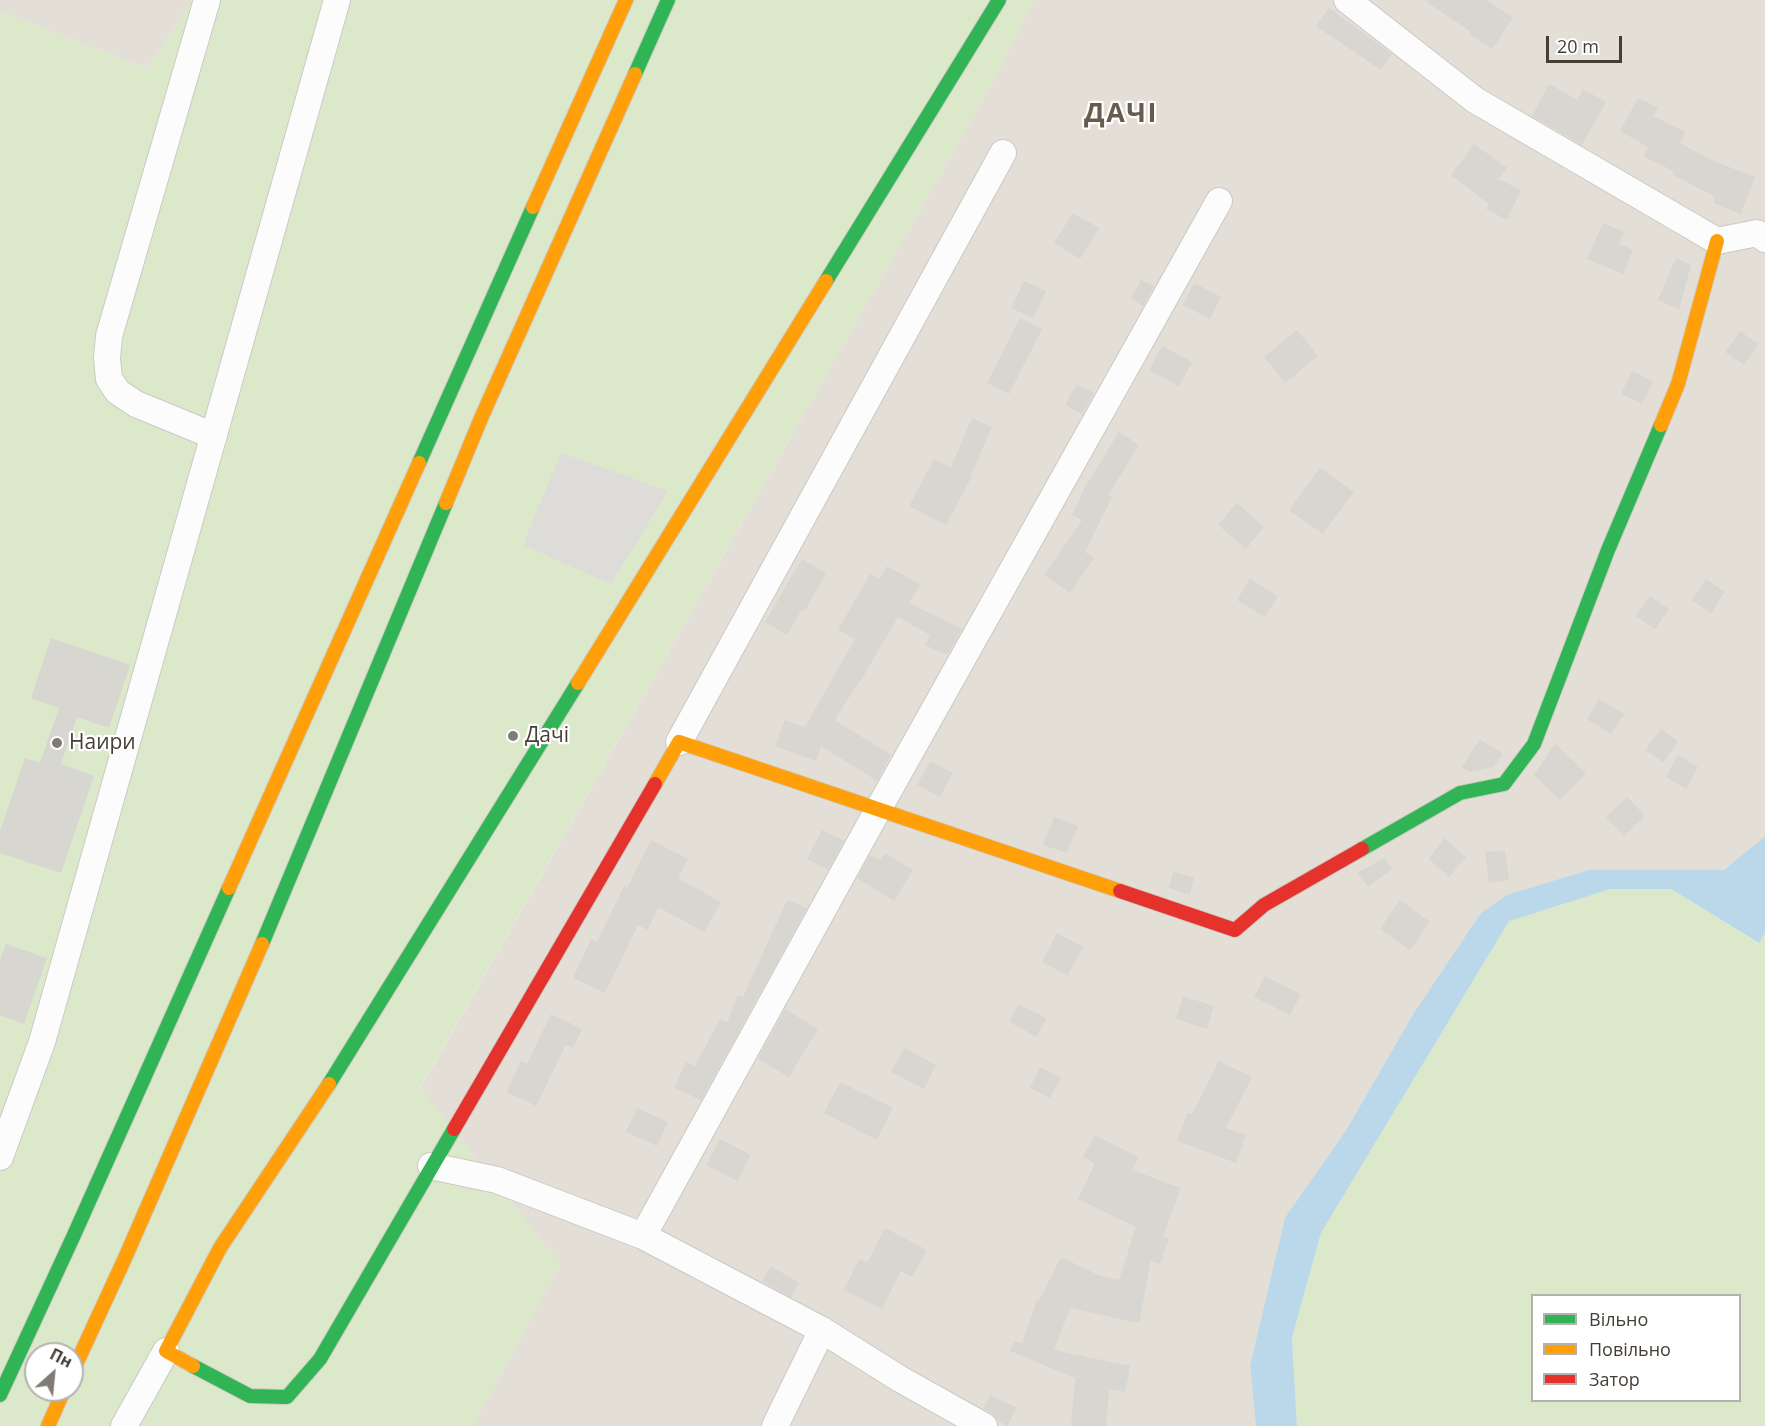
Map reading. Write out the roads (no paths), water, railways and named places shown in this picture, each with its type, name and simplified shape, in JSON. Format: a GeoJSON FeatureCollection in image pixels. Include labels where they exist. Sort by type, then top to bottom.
{"type":"FeatureCollection","features":[{"type":"Feature","properties":{"kind":"main road"},"geometry":{"type":"LineString","coordinates":[[0,1395],[84,1213],[626,0]]}},
{"type":"Feature","properties":{"kind":"main road"},"geometry":{"type":"LineString","coordinates":[[84,1347],[247,980],[482,416],[668,0]]}},
{"type":"Feature","properties":{"kind":"main road"},"geometry":{"type":"LineString","coordinates":[[999,0],[351,1051],[220,1248],[166,1351],[250,1396],[286,1397],[320,1359],[679,742],[1235,930],[1264,905],[1460,793],[1504,784],[1534,744],[1608,550],[1678,384],[1718,242]]}},
{"type":"Feature","properties":{"kind":"main road"},"geometry":{"type":"LineString","coordinates":[[48,1426],[59,1402]]}},
{"type":"Feature","properties":{"kind":"street"},"geometry":{"type":"LineString","coordinates":[[207,0],[109,336],[107,358],[110,379],[118,392],[136,404],[213,436]]}},
{"type":"Feature","properties":{"kind":"street"},"geometry":{"type":"LineString","coordinates":[[0,1157],[42,1042],[338,0]]}},
{"type":"Feature","properties":{"kind":"street"},"geometry":{"type":"LineString","coordinates":[[1347,0],[1475,100],[1718,242],[1757,233],[1765,239]]}},
{"type":"Feature","properties":{"kind":"street"},"geometry":{"type":"LineString","coordinates":[[679,742],[1003,153]]}},
{"type":"Feature","properties":{"kind":"street"},"geometry":{"type":"LineString","coordinates":[[643,1236],[879,808],[1219,201]]}},
{"type":"Feature","properties":{"kind":"street"},"geometry":{"type":"LineString","coordinates":[[431,1166],[497,1180],[643,1236],[822,1330],[900,1379],[984,1426]]}},
{"type":"Feature","properties":{"kind":"street"},"geometry":{"type":"LineString","coordinates":[[775,1426],[822,1330]]}},
{"type":"Feature","properties":{"kind":"street"},"geometry":{"type":"LineString","coordinates":[[124,1426],[166,1351]]}},
{"type":"Feature","properties":{"kind":"water"},"geometry":{"type":"Polygon","coordinates":[[[1765,836],[1765,932],[1759,943],[1671,889],[1611,889],[1509,921],[1321,1233],[1292,1338],[1297,1426],[1256,1426],[1250,1366],[1285,1218],[1345,1132],[1412,1016],[1481,913],[1507,895],[1589,870],[1724,870],[1765,836]]]}},
{"type":"Feature","properties":{"kind":"place","name":"Дачі"},"geometry":{"type":"Point","coordinates":[513,736]}},
{"type":"Feature","properties":{"kind":"place","name":"Наири"},"geometry":{"type":"Point","coordinates":[57,743]}},
{"type":"Feature","properties":{"kind":"district","name":"ДАЧІ"},"geometry":{"type":"Point","coordinates":[1121,114]}}]}
